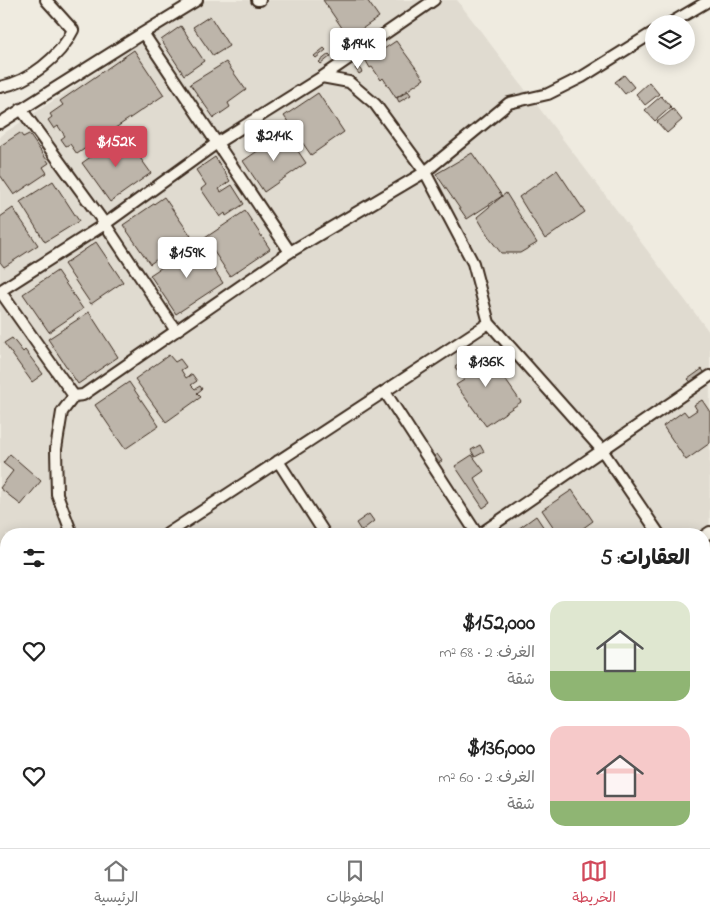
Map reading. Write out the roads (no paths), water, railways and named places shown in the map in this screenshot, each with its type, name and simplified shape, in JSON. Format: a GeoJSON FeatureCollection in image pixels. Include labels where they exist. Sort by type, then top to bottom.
{"type":"FeatureCollection","features":[{"type":"Feature","properties":{"kind":"street"},"geometry":{"type":"LineString","coordinates":[[0,87],[16,84],[31,74],[66,43],[73,30],[46,0]]}},
{"type":"Feature","properties":{"kind":"street"},"geometry":{"type":"LineString","coordinates":[[0,123],[197,0]]}},
{"type":"Feature","properties":{"kind":"street"},"geometry":{"type":"LineString","coordinates":[[74,396],[0,291],[105,224],[217,143],[322,77],[434,0]]}},
{"type":"Feature","properties":{"kind":"street"},"geometry":{"type":"LineString","coordinates":[[684,15],[710,0]]}},
{"type":"Feature","properties":{"kind":"street"},"geometry":{"type":"LineString","coordinates":[[143,33],[290,252]]}},
{"type":"Feature","properties":{"kind":"street"},"geometry":{"type":"LineString","coordinates":[[70,528],[57,494],[56,449],[62,412],[74,396],[83,395],[290,252],[424,172],[508,102],[548,94],[582,77],[645,38]]}},
{"type":"Feature","properties":{"kind":"street"},"geometry":{"type":"LineString","coordinates":[[322,77],[349,82],[375,104],[424,172],[473,263],[489,323],[602,450],[655,528]]}},
{"type":"Feature","properties":{"kind":"street"},"geometry":{"type":"LineString","coordinates":[[21,109],[105,224],[176,331]]}},
{"type":"Feature","properties":{"kind":"street"},"geometry":{"type":"LineString","coordinates":[[176,528],[489,323]]}},
{"type":"Feature","properties":{"kind":"street"},"geometry":{"type":"LineString","coordinates":[[488,528],[710,377]]}},
{"type":"Feature","properties":{"kind":"street"},"geometry":{"type":"LineString","coordinates":[[385,392],[475,528]]}},
{"type":"Feature","properties":{"kind":"street"},"geometry":{"type":"LineString","coordinates":[[278,462],[321,528]]}}]}
